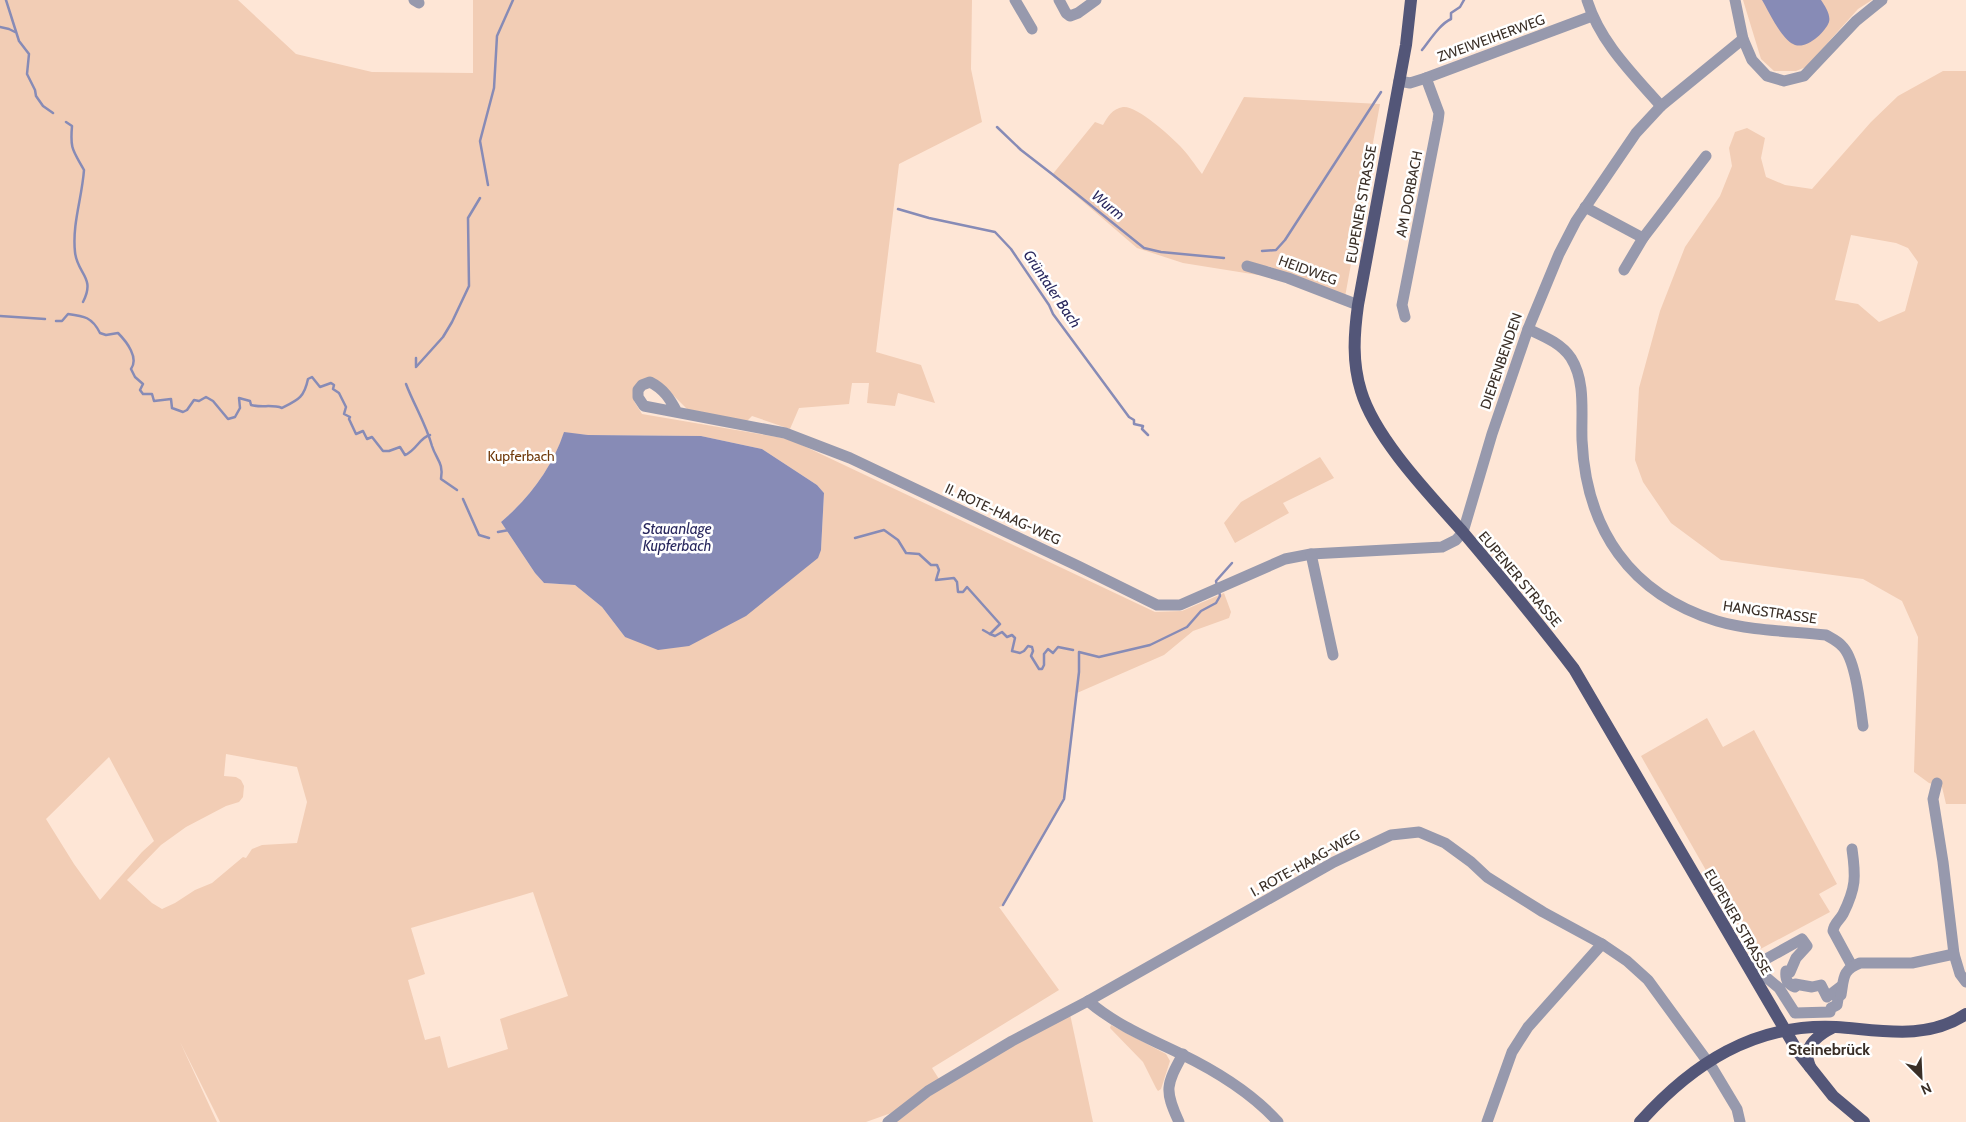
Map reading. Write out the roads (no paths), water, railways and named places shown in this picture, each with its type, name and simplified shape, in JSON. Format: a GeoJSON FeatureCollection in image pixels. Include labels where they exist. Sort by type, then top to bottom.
{"type":"FeatureCollection","features":[{"type":"Feature","properties":{"kind":"main road","name":"EUPENER STRASSE"},"geometry":{"type":"LineString","coordinates":[[1411,0],[1410,21],[1358,304],[1355,331],[1356,371],[1367,408],[1386,440],[1544,630],[1588,691],[1785,1031],[1810,1070],[1833,1096],[1864,1122]]}},
{"type":"Feature","properties":{"kind":"main road"},"geometry":{"type":"LineString","coordinates":[[1640,1122],[1666,1094],[1707,1062],[1742,1044],[1785,1031],[1808,1028],[1834,1027],[1903,1032],[1926,1031],[1958,1020],[1966,1014]]}},
{"type":"Feature","properties":{"kind":"main road"},"geometry":{"type":"LineString","coordinates":[[1810,1070],[1807,1055],[1813,1044],[1820,1034],[1834,1027]]}},
{"type":"Feature","properties":{"kind":"street"},"geometry":{"type":"LineString","coordinates":[[1015,0],[1032,29]]}},
{"type":"Feature","properties":{"kind":"street"},"geometry":{"type":"LineString","coordinates":[[1058,0],[1070,16],[1078,13],[1096,0]]}},
{"type":"Feature","properties":{"kind":"street"},"geometry":{"type":"LineString","coordinates":[[1587,0],[1592,16],[1617,56],[1661,106]]}},
{"type":"Feature","properties":{"kind":"street"},"geometry":{"type":"LineString","coordinates":[[1735,0],[1743,38],[1752,60],[1762,72],[1775,80],[1793,80],[1804,76],[1856,21],[1882,0]]}},
{"type":"Feature","properties":{"kind":"street","name":"ZWEIWEIHERWEG"},"geometry":{"type":"LineString","coordinates":[[1399,81],[1410,83],[1426,78],[1592,16]]}},
{"type":"Feature","properties":{"kind":"street","name":"DIEPENBENDEN"},"geometry":{"type":"LineString","coordinates":[[1463,532],[1492,434],[1528,329],[1559,254],[1585,207],[1636,133],[1661,106],[1743,38]]}},
{"type":"Feature","properties":{"kind":"street","name":"AM DORBACH"},"geometry":{"type":"LineString","coordinates":[[1405,317],[1402,305],[1438,121],[1438,113],[1426,78]]}},
{"type":"Feature","properties":{"kind":"street"},"geometry":{"type":"LineString","coordinates":[[1624,270],[1642,238],[1706,156]]}},
{"type":"Feature","properties":{"kind":"street"},"geometry":{"type":"LineString","coordinates":[[1585,207],[1642,238]]}},
{"type":"Feature","properties":{"kind":"street","name":"HEIDWEG"},"geometry":{"type":"LineString","coordinates":[[1247,266],[1288,278],[1358,304]]}},
{"type":"Feature","properties":{"kind":"street","name":"HANGSTRASSE"},"geometry":{"type":"LineString","coordinates":[[1528,329],[1563,348],[1572,359],[1580,381],[1583,407],[1584,474],[1592,502],[1605,533],[1635,574],[1657,593],[1696,613],[1735,626],[1826,635],[1834,640],[1843,646],[1854,672],[1864,726]]}},
{"type":"Feature","properties":{"kind":"street","name":"II. ROTE-HAAG-WEG"},"geometry":{"type":"LineString","coordinates":[[677,412],[785,434],[850,458],[1157,605],[1180,605],[1285,559],[1311,554],[1442,547],[1456,540],[1463,532]]}},
{"type":"Feature","properties":{"kind":"street"},"geometry":{"type":"LineString","coordinates":[[1311,554],[1333,655]]}},
{"type":"Feature","properties":{"kind":"street"},"geometry":{"type":"LineString","coordinates":[[1936,783],[1933,799],[1954,954],[1960,974],[1966,982]]}},
{"type":"Feature","properties":{"kind":"street","name":"I. ROTE-HAAG-WEG"},"geometry":{"type":"LineString","coordinates":[[888,1122],[928,1091],[1012,1040],[1088,1001],[1334,862],[1391,835],[1419,832],[1445,843],[1472,862],[1487,877],[1543,912],[1602,944],[1627,961],[1648,980],[1707,1062],[1737,1109],[1740,1122]]}},
{"type":"Feature","properties":{"kind":"street"},"geometry":{"type":"LineString","coordinates":[[1852,849],[1856,873],[1854,886],[1842,916],[1834,925],[1833,931],[1852,966]]}},
{"type":"Feature","properties":{"kind":"street"},"geometry":{"type":"LineString","coordinates":[[1802,939],[1807,946],[1796,958],[1790,972],[1786,971],[1788,982],[1795,987],[1795,984],[1812,987],[1821,985],[1828,997],[1840,986],[1837,1005],[1830,1008],[1830,1012],[1815,1012],[1795,1013],[1780,988],[1761,972],[1757,964],[1802,939]]}},
{"type":"Feature","properties":{"kind":"street"},"geometry":{"type":"LineString","coordinates":[[1487,1122],[1512,1052],[1528,1027],[1602,944]]}},
{"type":"Feature","properties":{"kind":"street"},"geometry":{"type":"LineString","coordinates":[[1840,1001],[1845,973],[1852,966],[1866,962],[1912,963],[1954,954]]}},
{"type":"Feature","properties":{"kind":"street"},"geometry":{"type":"LineString","coordinates":[[1088,1001],[1117,1024],[1183,1054],[1248,1094],[1278,1122]]}},
{"type":"Feature","properties":{"kind":"street"},"geometry":{"type":"LineString","coordinates":[[1179,1122],[1171,1105],[1168,1085],[1171,1075],[1183,1054]]}},
{"type":"Feature","properties":{"kind":"water"},"geometry":{"type":"Polygon","coordinates":[[[1762,0],[1821,0],[1826,8],[1829,22],[1814,40],[1798,46],[1789,41],[1780,31],[1762,0]]]}},
{"type":"Feature","properties":{"kind":"water","name":"Stauanlage Kupferbach"},"geometry":{"type":"Polygon","coordinates":[[[564,432],[588,435],[701,436],[762,449],[817,485],[824,493],[821,550],[818,558],[746,616],[689,646],[658,650],[625,637],[602,607],[575,585],[544,583],[535,573],[501,522],[521,503],[546,470],[564,432]]]}},
{"type":"Feature","properties":{"kind":"waterway"},"geometry":{"type":"LineString","coordinates":[[6,0],[19,41],[29,54],[27,74],[36,96],[43,106],[53,113]]}},
{"type":"Feature","properties":{"kind":"waterway","name":"Kupferbach"},"geometry":{"type":"LineString","coordinates":[[488,185],[480,141],[494,88],[497,36],[513,0]]}},
{"type":"Feature","properties":{"kind":"waterway","name":"Wurm"},"geometry":{"type":"LineString","coordinates":[[1422,50],[1439,28],[1451,19],[1451,13],[1460,7],[1464,0]]}},
{"type":"Feature","properties":{"kind":"waterway"},"geometry":{"type":"LineString","coordinates":[[0,27],[15,32]]}},
{"type":"Feature","properties":{"kind":"waterway","name":"Wurm"},"geometry":{"type":"LineString","coordinates":[[1262,251],[1276,250],[1285,240],[1381,92]]}},
{"type":"Feature","properties":{"kind":"waterway"},"geometry":{"type":"LineString","coordinates":[[66,122],[72,126],[71,140],[73,150],[84,170],[74,242],[76,259],[85,276],[88,287],[83,302]]}},
{"type":"Feature","properties":{"kind":"waterway","name":"Wurm"},"geometry":{"type":"LineString","coordinates":[[997,127],[1021,150],[1144,248],[1161,252],[1224,258]]}},
{"type":"Feature","properties":{"kind":"waterway","name":"Kupferbach"},"geometry":{"type":"LineString","coordinates":[[416,367],[443,337],[469,286],[468,218],[480,198]]}},
{"type":"Feature","properties":{"kind":"waterway","name":"Grüntaler Bach"},"geometry":{"type":"LineString","coordinates":[[898,209],[929,218],[995,232],[1011,249],[1049,305],[1053,314],[1129,417],[1134,420],[1134,424],[1143,426],[1142,429],[1148,435]]}},
{"type":"Feature","properties":{"kind":"waterway"},"geometry":{"type":"LineString","coordinates":[[56,321],[62,321],[68,314],[79,316],[91,320],[100,333],[106,335],[118,333],[131,350],[134,360],[131,369],[135,377],[143,384],[140,390],[143,394],[152,394],[154,401],[171,399],[172,408],[183,412],[187,410],[194,400],[199,401],[206,397],[213,401],[228,419],[235,417],[240,408],[239,398],[250,401],[251,405],[282,408],[300,398],[308,379],[312,377],[320,387],[331,383],[334,385],[333,389],[339,393],[346,407],[344,414],[350,417],[349,419],[356,434],[363,431],[367,439],[372,437],[383,451],[400,447],[405,455],[423,438],[430,435]]}},
{"type":"Feature","properties":{"kind":"waterway"},"geometry":{"type":"LineString","coordinates":[[0,316],[45,319]]}},
{"type":"Feature","properties":{"kind":"waterway","name":"Kupferbach"},"geometry":{"type":"LineString","coordinates":[[416,358],[416,366]]}},
{"type":"Feature","properties":{"kind":"waterway","name":"Kupferbach"},"geometry":{"type":"LineString","coordinates":[[406,384],[441,465],[441,479],[457,490]]}},
{"type":"Feature","properties":{"kind":"waterway","name":"Kupferbach"},"geometry":{"type":"LineString","coordinates":[[463,499],[479,535],[489,538]]}},
{"type":"Feature","properties":{"kind":"waterway","name":"Kupferbach"},"geometry":{"type":"LineString","coordinates":[[498,532],[509,530]]}},
{"type":"Feature","properties":{"kind":"waterway","name":"Kupferbach"},"geometry":{"type":"LineString","coordinates":[[855,538],[884,530],[898,540],[906,553],[919,554],[931,565],[937,565],[939,570],[936,580],[954,578],[957,582],[958,592],[963,592],[967,587],[1000,624],[990,634],[995,636],[1002,632],[1007,637],[1012,635],[1015,638],[1012,651],[1020,653],[1028,646],[1032,647],[1031,656],[1039,669],[1042,669],[1044,665],[1044,654],[1048,649],[1053,653],[1058,647],[1073,650]]}},
{"type":"Feature","properties":{"kind":"waterway","name":"Kupferbach"},"geometry":{"type":"LineString","coordinates":[[1217,586],[1216,581],[1232,563]]}},
{"type":"Feature","properties":{"kind":"waterway"},"geometry":{"type":"LineString","coordinates":[[1003,905],[1064,799],[1079,672],[1079,652],[1099,657],[1150,645],[1187,627],[1201,611],[1216,603],[1220,596],[1219,591]]}},
{"type":"Feature","properties":{"kind":"waterway"},"geometry":{"type":"LineString","coordinates":[[983,630],[990,634]]}},
{"type":"Feature","properties":{"kind":"district","name":"Steinebrück"},"geometry":{"type":"Point","coordinates":[1829,1049]}}]}
